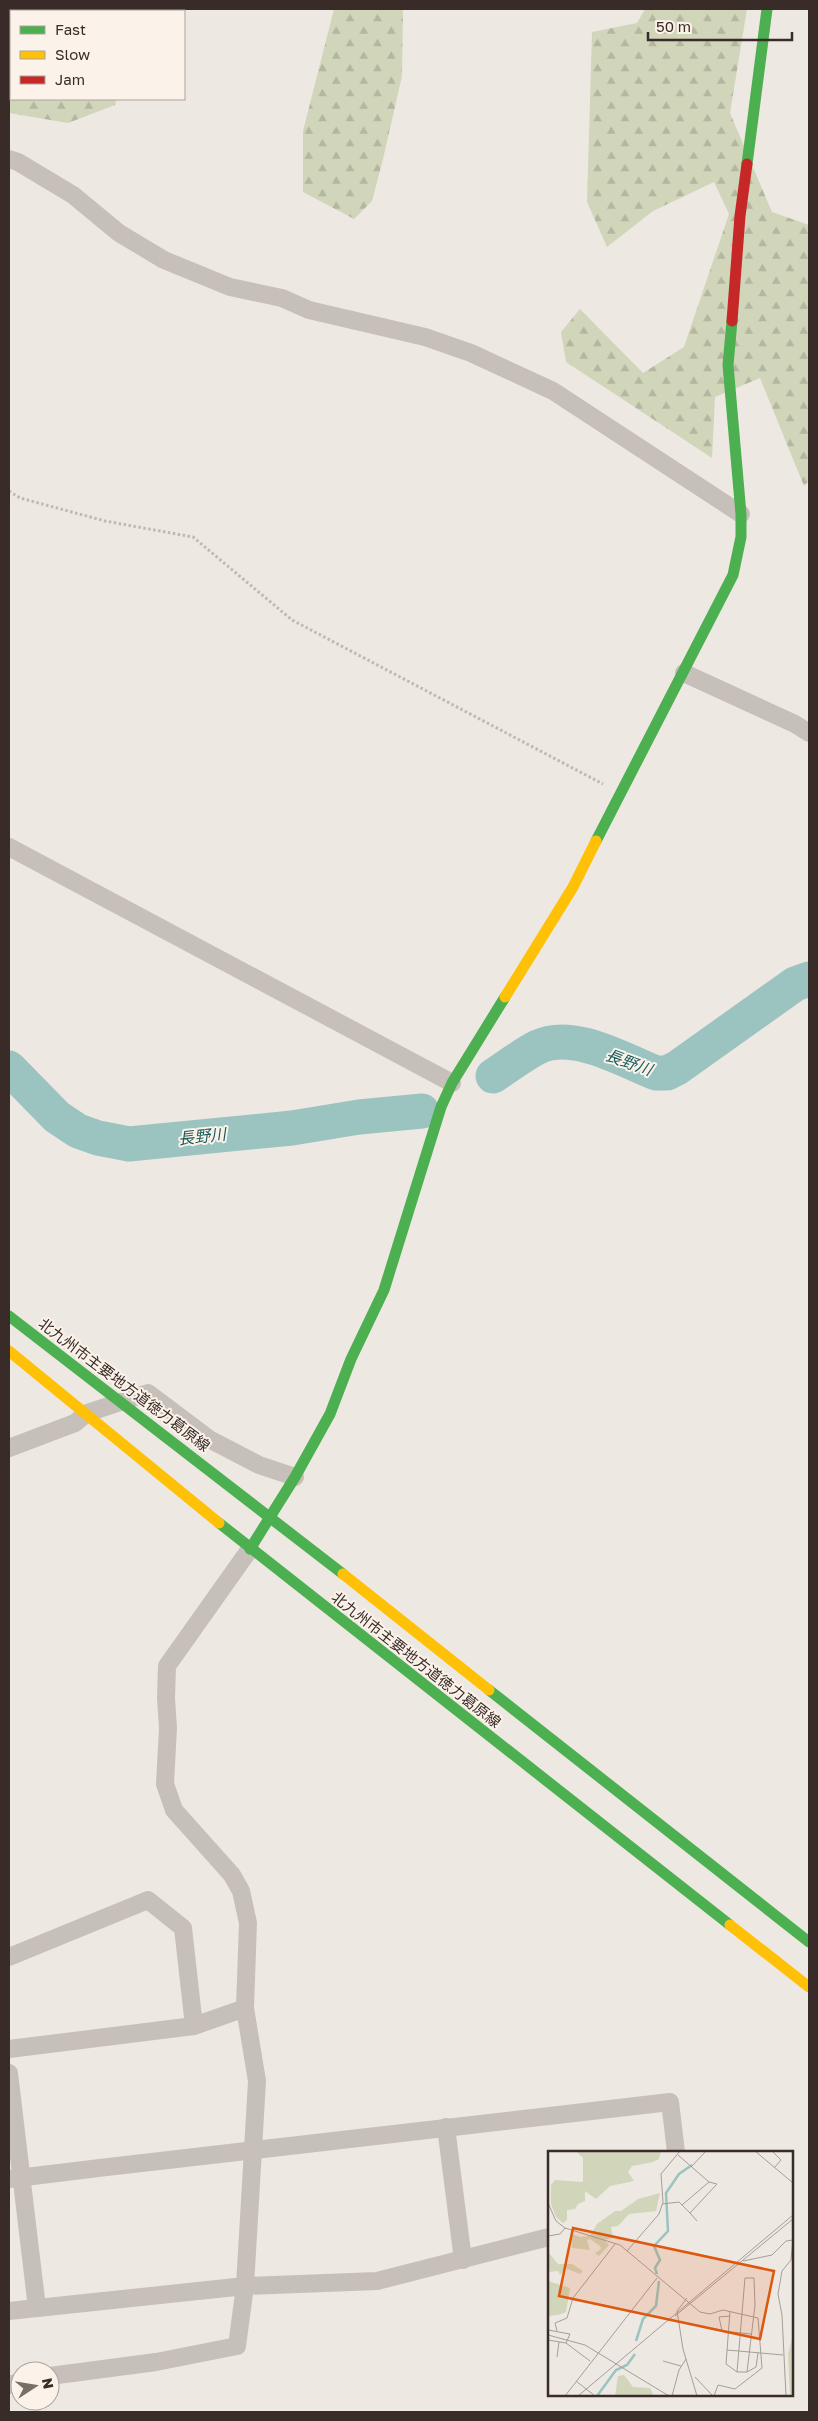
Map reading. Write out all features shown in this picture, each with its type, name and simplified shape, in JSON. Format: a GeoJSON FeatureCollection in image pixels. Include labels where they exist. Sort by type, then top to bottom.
{"type":"FeatureCollection","features":[{"type":"Feature","properties":{"kind":"main road"},"geometry":{"type":"LineString","coordinates":[[250,1549],[295,1477],[330,1414],[351,1358],[384,1290],[440,1107],[452,1083],[572,886],[684,673],[733,575],[741,537],[741,514],[728,365],[740,216],[767,9]]}},
{"type":"Feature","properties":{"kind":"main road","name":"北九州市主要地方道徳力葛原線"},"geometry":{"type":"LineString","coordinates":[[9,1316],[122,1401],[269,1516],[809,1942]]}},
{"type":"Feature","properties":{"kind":"main road","name":"北九州市主要地方道徳力葛原線"},"geometry":{"type":"LineString","coordinates":[[9,1351],[250,1549],[809,1987]]}},
{"type":"Feature","properties":{"kind":"street"},"geometry":{"type":"LineString","coordinates":[[9,159],[18,162],[73,195],[119,233],[164,260],[230,287],[282,298],[309,310],[425,337],[471,353],[553,391],[741,514]]}},
{"type":"Feature","properties":{"kind":"street"},"geometry":{"type":"LineString","coordinates":[[684,673],[796,724],[809,733]]}},
{"type":"Feature","properties":{"kind":"street"},"geometry":{"type":"LineString","coordinates":[[9,847],[452,1083]]}},
{"type":"Feature","properties":{"kind":"street"},"geometry":{"type":"LineString","coordinates":[[9,1448],[75,1423],[87,1414],[148,1393],[210,1439],[258,1465],[295,1477]]}},
{"type":"Feature","properties":{"kind":"street"},"geometry":{"type":"LineString","coordinates":[[60,2375],[156,2362],[237,2346],[245,2286],[257,2081],[245,2008],[248,1923],[242,1892],[232,1875],[174,1810],[165,1784],[168,1728],[166,1698],[167,1666],[250,1549]]}},
{"type":"Feature","properties":{"kind":"street"},"geometry":{"type":"LineString","coordinates":[[9,1957],[148,1900],[183,1928],[194,2026]]}},
{"type":"Feature","properties":{"kind":"street"},"geometry":{"type":"LineString","coordinates":[[9,2049],[194,2026],[245,2008]]}},
{"type":"Feature","properties":{"kind":"street"},"geometry":{"type":"LineString","coordinates":[[9,2073],[15,2178],[37,2308]]}},
{"type":"Feature","properties":{"kind":"street"},"geometry":{"type":"LineString","coordinates":[[15,2178],[254,2151],[446,2126],[670,2102],[676,2151]]}},
{"type":"Feature","properties":{"kind":"street"},"geometry":{"type":"LineString","coordinates":[[446,2126],[463,2260]]}},
{"type":"Feature","properties":{"kind":"street"},"geometry":{"type":"LineString","coordinates":[[9,2311],[245,2286],[377,2281],[548,2237]]}},
{"type":"Feature","properties":{"kind":"path"},"geometry":{"type":"LineString","coordinates":[[9,491],[20,498],[105,521],[193,537],[292,620],[621,794]]}},
{"type":"Feature","properties":{"kind":"green space"},"geometry":{"type":"Polygon","coordinates":[[[9,9],[118,9],[10,10],[10,100],[116,100],[115,105],[68,123],[9,113],[9,9]]]}},
{"type":"Feature","properties":{"kind":"green space"},"geometry":{"type":"Polygon","coordinates":[[[334,9],[403,9],[402,76],[383,159],[372,201],[354,219],[303,192],[303,131],[334,9]]]}},
{"type":"Feature","properties":{"kind":"green space"},"geometry":{"type":"Polygon","coordinates":[[[645,9],[747,9],[730,113],[772,212],[809,225],[809,481],[804,486],[760,378],[715,397],[712,458],[566,362],[561,332],[580,309],[643,373],[684,347],[729,214],[714,182],[653,211],[607,247],[587,202],[592,32],[637,23],[645,9]]]}},
{"type":"Feature","properties":{"kind":"waterway","name":"長野川"},"geometry":{"type":"LineString","coordinates":[[493,1076],[538,1047],[552,1043],[567,1042],[598,1049],[656,1073],[667,1073],[677,1068],[795,984],[809,979]]}},
{"type":"Feature","properties":{"kind":"waterway","name":"長野川"},"geometry":{"type":"LineString","coordinates":[[9,1068],[57,1117],[78,1131],[98,1138],[129,1144],[292,1128],[359,1117],[422,1111]]}},
{"type":"Feature","properties":{"kind":"traffic: fast"},"geometry":{"type":"LineString","coordinates":[[747,164],[767,9]]}},
{"type":"Feature","properties":{"kind":"traffic: fast"},"geometry":{"type":"LineString","coordinates":[[596,841],[733,575],[741,537],[741,514],[728,365],[732,321]]}},
{"type":"Feature","properties":{"kind":"traffic: fast"},"geometry":{"type":"LineString","coordinates":[[250,1549],[295,1477],[330,1414],[351,1359],[384,1290],[441,1107],[452,1083],[505,997]]}},
{"type":"Feature","properties":{"kind":"traffic: fast"},"geometry":{"type":"LineString","coordinates":[[9,1316],[343,1574]]}},
{"type":"Feature","properties":{"kind":"traffic: fast"},"geometry":{"type":"LineString","coordinates":[[219,1523],[730,1925]]}},
{"type":"Feature","properties":{"kind":"traffic: fast"},"geometry":{"type":"LineString","coordinates":[[489,1690],[809,1942]]}},
{"type":"Feature","properties":{"kind":"traffic: slow"},"geometry":{"type":"LineString","coordinates":[[505,997],[573,887],[596,841]]}},
{"type":"Feature","properties":{"kind":"traffic: slow"},"geometry":{"type":"LineString","coordinates":[[9,1351],[219,1523]]}},
{"type":"Feature","properties":{"kind":"traffic: slow"},"geometry":{"type":"LineString","coordinates":[[343,1574],[489,1690]]}},
{"type":"Feature","properties":{"kind":"traffic: slow"},"geometry":{"type":"LineString","coordinates":[[730,1925],[809,1987]]}},
{"type":"Feature","properties":{"kind":"traffic: jam"},"geometry":{"type":"LineString","coordinates":[[732,321],[740,216],[747,164]]}}]}
